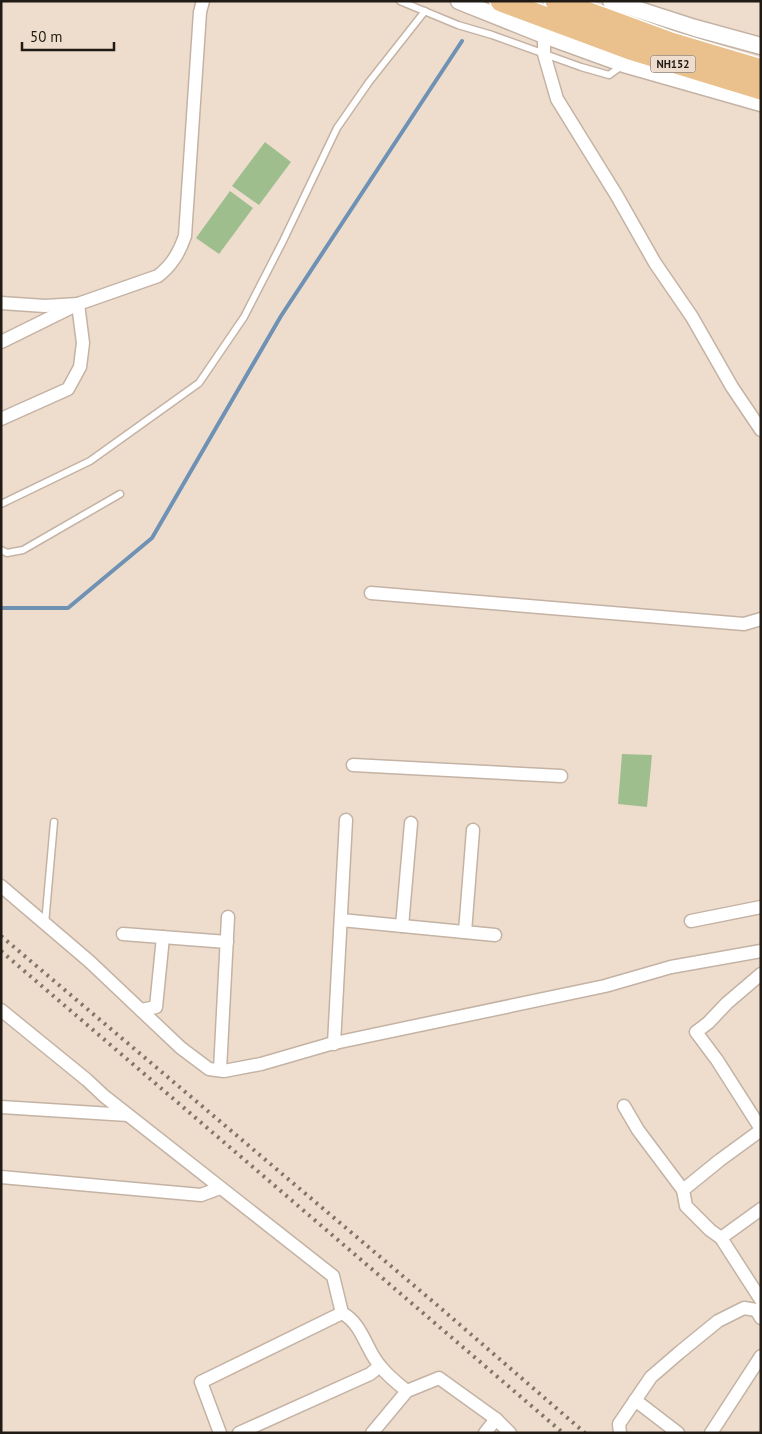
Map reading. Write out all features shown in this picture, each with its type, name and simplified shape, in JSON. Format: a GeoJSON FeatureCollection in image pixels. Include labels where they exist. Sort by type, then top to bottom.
{"type":"FeatureCollection","features":[{"type":"Feature","properties":{"kind":"highway","name":"NH152"},"geometry":{"type":"LineString","coordinates":[[501,1],[558,13],[590,25],[687,68],[761,89]]}},
{"type":"Feature","properties":{"kind":"highway","name":"NH152"},"geometry":{"type":"LineString","coordinates":[[590,25],[670,43],[761,70]]}},
{"type":"Feature","properties":{"kind":"street"},"geometry":{"type":"LineString","coordinates":[[1,342],[78,304],[158,276],[167,268],[181,248],[185,229],[200,12],[203,1]]}},
{"type":"Feature","properties":{"kind":"street"},"geometry":{"type":"LineString","coordinates":[[459,1],[558,13],[624,64],[761,104]]}},
{"type":"Feature","properties":{"kind":"street"},"geometry":{"type":"LineString","coordinates":[[611,1],[695,28],[761,46]]}},
{"type":"Feature","properties":{"kind":"street"},"geometry":{"type":"LineString","coordinates":[[558,13],[544,54],[557,99],[617,196],[655,263],[692,316],[732,387],[761,430]]}},
{"type":"Feature","properties":{"kind":"street"},"geometry":{"type":"LineString","coordinates":[[1,303],[45,306],[78,304]]}},
{"type":"Feature","properties":{"kind":"street"},"geometry":{"type":"LineString","coordinates":[[1,418],[68,389],[80,367],[83,343],[78,304]]}},
{"type":"Feature","properties":{"kind":"street"},"geometry":{"type":"LineString","coordinates":[[371,594],[744,624],[761,619]]}},
{"type":"Feature","properties":{"kind":"street"},"geometry":{"type":"LineString","coordinates":[[353,766],[561,776]]}},
{"type":"Feature","properties":{"kind":"street"},"geometry":{"type":"LineString","coordinates":[[334,1044],[346,820]]}},
{"type":"Feature","properties":{"kind":"street"},"geometry":{"type":"LineString","coordinates":[[402,926],[411,824]]}},
{"type":"Feature","properties":{"kind":"street"},"geometry":{"type":"LineString","coordinates":[[465,932],[472,830]]}},
{"type":"Feature","properties":{"kind":"street"},"geometry":{"type":"LineString","coordinates":[[1,886],[89,961],[181,1048],[209,1069],[224,1071],[261,1064],[334,1044],[605,986],[671,968],[761,951]]}},
{"type":"Feature","properties":{"kind":"street"},"geometry":{"type":"LineString","coordinates":[[691,921],[761,907]]}},
{"type":"Feature","properties":{"kind":"street"},"geometry":{"type":"LineString","coordinates":[[220,1070],[228,916]]}},
{"type":"Feature","properties":{"kind":"street"},"geometry":{"type":"LineString","coordinates":[[341,920],[495,935]]}},
{"type":"Feature","properties":{"kind":"street"},"geometry":{"type":"LineString","coordinates":[[123,934],[227,942]]}},
{"type":"Feature","properties":{"kind":"street"},"geometry":{"type":"LineString","coordinates":[[141,1010],[156,1007],[164,937]]}},
{"type":"Feature","properties":{"kind":"street"},"geometry":{"type":"LineString","coordinates":[[683,1190],[761,1129],[717,1060],[696,1032],[708,1023],[726,1003],[761,974]]}},
{"type":"Feature","properties":{"kind":"street"},"geometry":{"type":"LineString","coordinates":[[1,1010],[128,1115],[333,1276],[342,1313],[349,1317],[358,1327],[380,1366],[407,1391]]}},
{"type":"Feature","properties":{"kind":"street"},"geometry":{"type":"LineString","coordinates":[[624,1106],[638,1130],[683,1190],[686,1206],[710,1230],[722,1238],[761,1300]]}},
{"type":"Feature","properties":{"kind":"street"},"geometry":{"type":"LineString","coordinates":[[1,1107],[128,1115]]}},
{"type":"Feature","properties":{"kind":"street"},"geometry":{"type":"LineString","coordinates":[[1,1177],[201,1194],[220,1188]]}},
{"type":"Feature","properties":{"kind":"street"},"geometry":{"type":"LineString","coordinates":[[722,1238],[761,1208]]}},
{"type":"Feature","properties":{"kind":"street"},"geometry":{"type":"LineString","coordinates":[[620,1433],[619,1424],[651,1377],[718,1321],[744,1308],[756,1310],[760,1316]]}},
{"type":"Feature","properties":{"kind":"street"},"geometry":{"type":"LineString","coordinates":[[220,1433],[201,1382],[342,1313]]}},
{"type":"Feature","properties":{"kind":"street"},"geometry":{"type":"LineString","coordinates":[[711,1433],[761,1356]]}},
{"type":"Feature","properties":{"kind":"street"},"geometry":{"type":"LineString","coordinates":[[239,1433],[370,1374],[380,1366]]}},
{"type":"Feature","properties":{"kind":"street"},"geometry":{"type":"LineString","coordinates":[[372,1433],[407,1391],[439,1378],[496,1419],[510,1433]]}},
{"type":"Feature","properties":{"kind":"street"},"geometry":{"type":"LineString","coordinates":[[635,1400],[678,1433]]}},
{"type":"Feature","properties":{"kind":"street"},"geometry":{"type":"LineString","coordinates":[[485,1433],[496,1419]]}},
{"type":"Feature","properties":{"kind":"lane"},"geometry":{"type":"LineString","coordinates":[[400,1],[458,25],[609,75],[624,64]]}},
{"type":"Feature","properties":{"kind":"lane"},"geometry":{"type":"LineString","coordinates":[[1,504],[90,461],[198,383],[244,317],[283,241],[336,128],[368,82],[425,11]]}},
{"type":"Feature","properties":{"kind":"lane"},"geometry":{"type":"LineString","coordinates":[[1,550],[7,554],[23,550],[120,494]]}},
{"type":"Feature","properties":{"kind":"lane"},"geometry":{"type":"LineString","coordinates":[[46,924],[54,822]]}},
{"type":"Feature","properties":{"kind":"green space"},"geometry":{"type":"Polygon","coordinates":[[[265,142],[291,162],[259,205],[232,186],[265,142]]]}},
{"type":"Feature","properties":{"kind":"green space"},"geometry":{"type":"Polygon","coordinates":[[[230,191],[253,208],[219,254],[196,238],[230,191]]]}},
{"type":"Feature","properties":{"kind":"green space"},"geometry":{"type":"Polygon","coordinates":[[[622,754],[652,755],[647,807],[618,804],[622,754]]]}},
{"type":"Feature","properties":{"kind":"waterway"},"geometry":{"type":"LineString","coordinates":[[1,608],[68,608],[152,538],[281,316],[462,41]]}},
{"type":"Feature","properties":{"kind":"railway"},"geometry":{"type":"LineString","coordinates":[[1,936],[437,1305],[585,1433]]}},
{"type":"Feature","properties":{"kind":"railway"},"geometry":{"type":"LineString","coordinates":[[1,951],[563,1433]]}}]}
